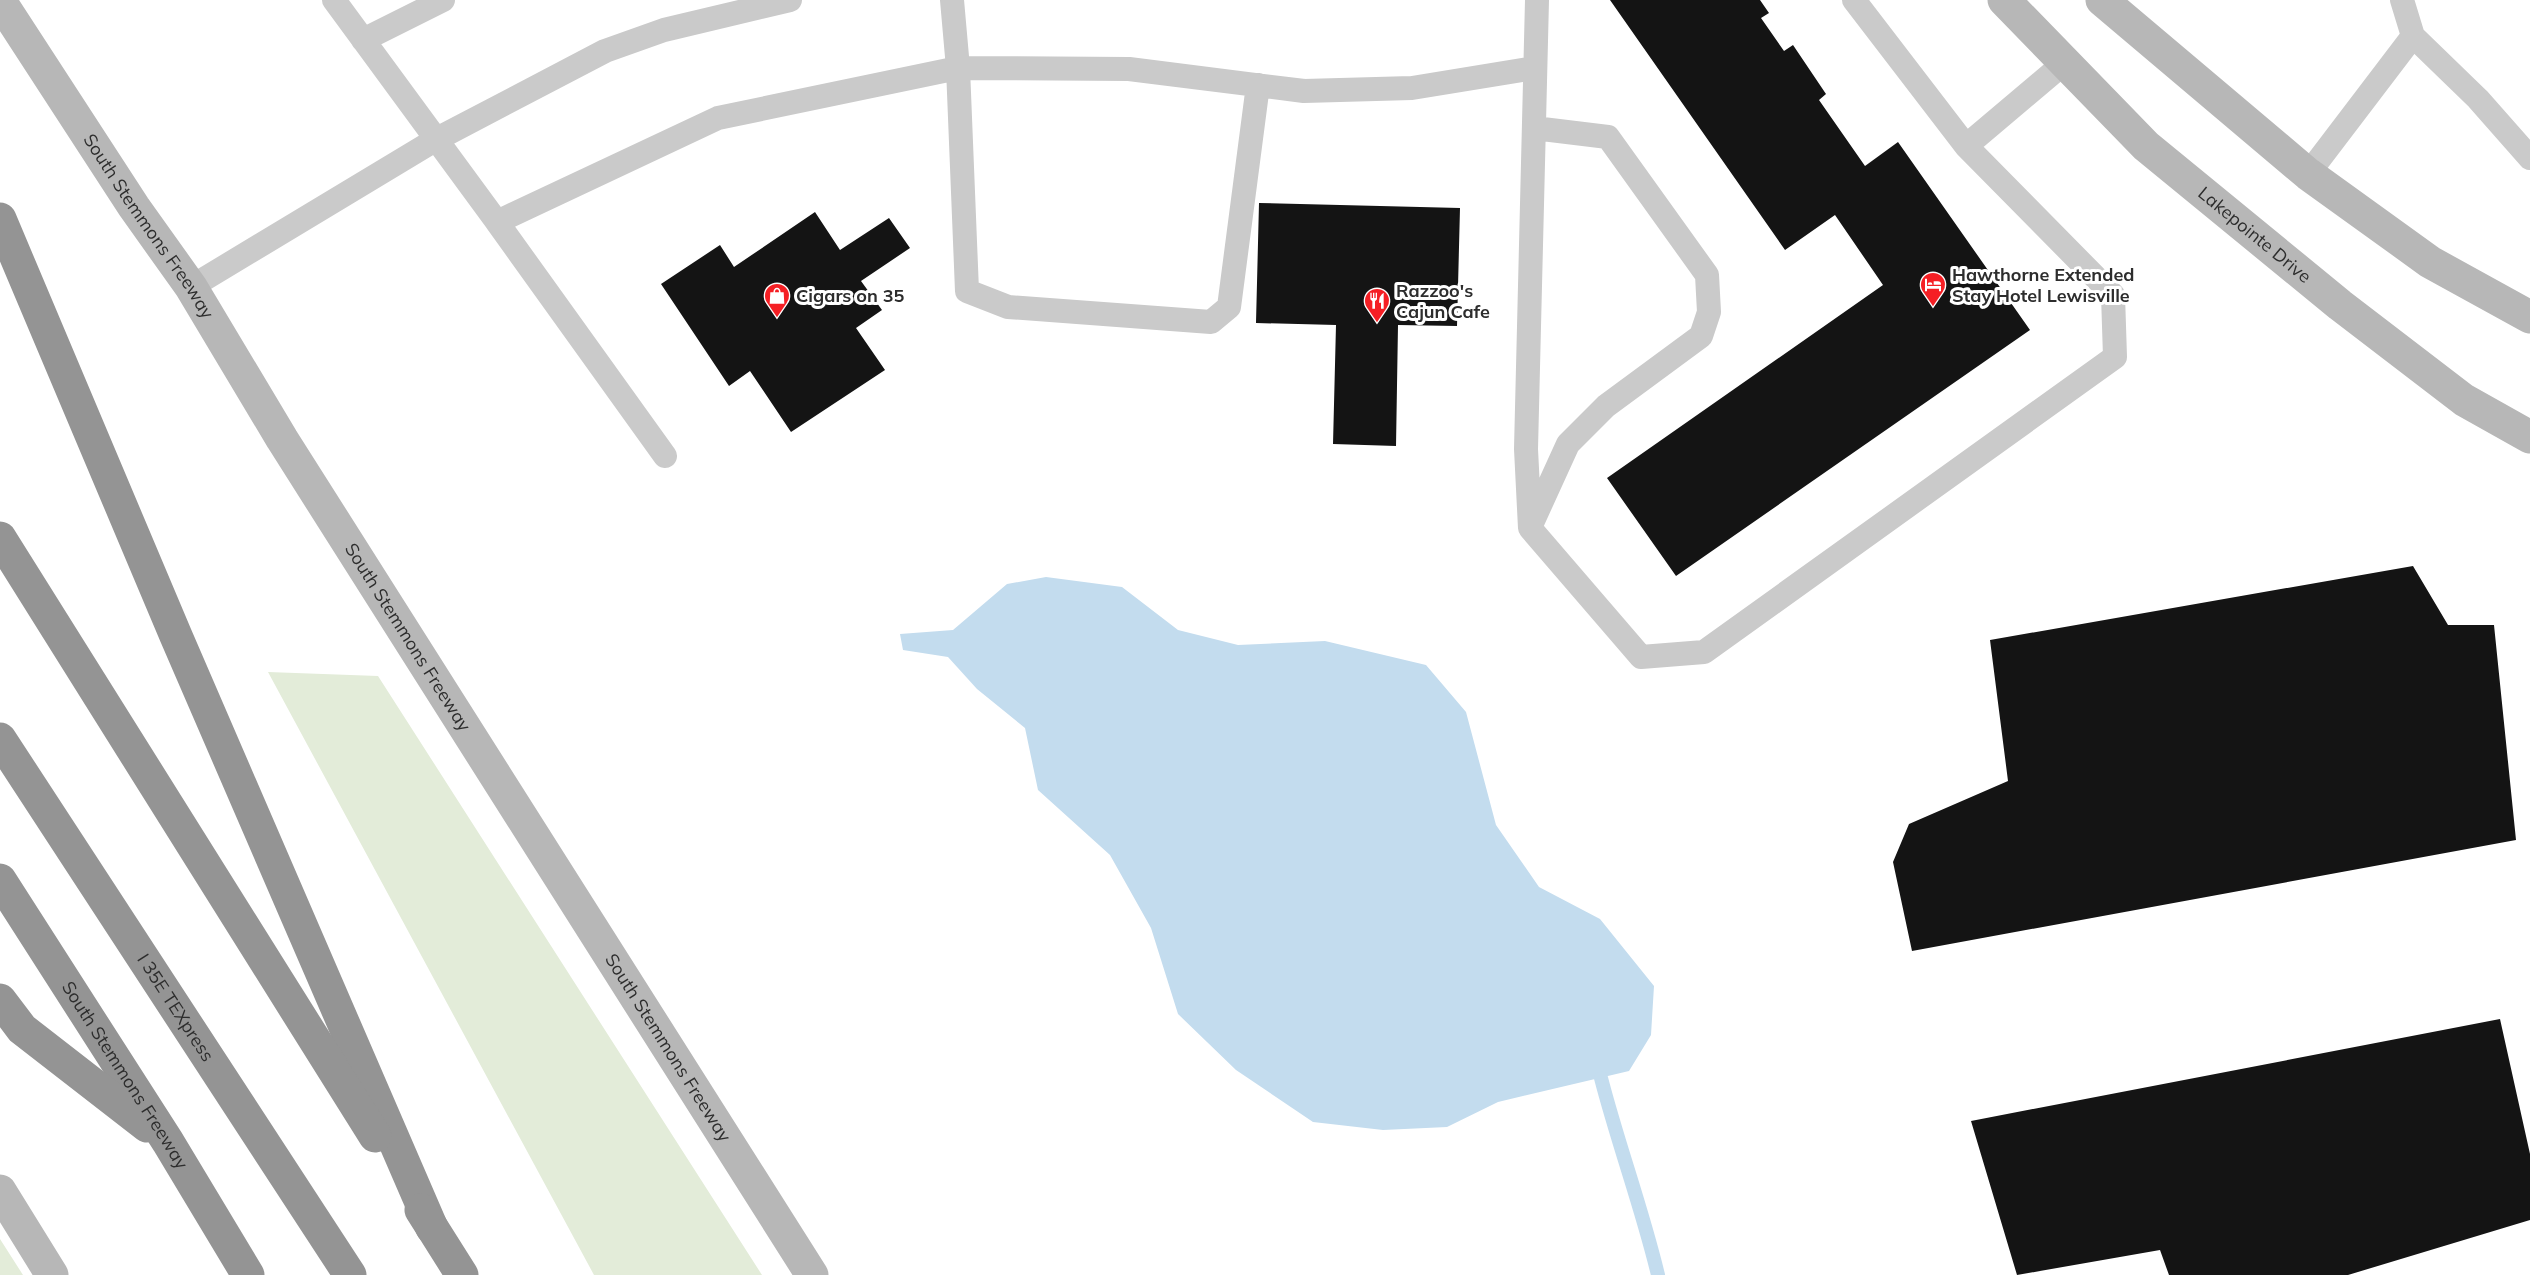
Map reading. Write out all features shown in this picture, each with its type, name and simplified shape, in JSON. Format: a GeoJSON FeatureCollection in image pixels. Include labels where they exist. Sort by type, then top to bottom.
{"type":"FeatureCollection","features":[{"type":"Feature","properties":{"kind":"highway"},"geometry":{"type":"LineString","coordinates":[[0,219],[176,636],[432,1228]]}},
{"type":"Feature","properties":{"kind":"highway"},"geometry":{"type":"LineString","coordinates":[[0,538],[462,1275]]}},
{"type":"Feature","properties":{"kind":"highway","name":"I 35E TEXpress"},"geometry":{"type":"LineString","coordinates":[[0,739],[350,1275]]}},
{"type":"Feature","properties":{"kind":"highway","name":"South Stemmons Freeway"},"geometry":{"type":"LineString","coordinates":[[0,880],[168,1142],[248,1275]]}},
{"type":"Feature","properties":{"kind":"highway"},"geometry":{"type":"LineString","coordinates":[[0,1000],[22,1029],[168,1142]]}},
{"type":"Feature","properties":{"kind":"main road","name":"Lakepointe Drive"},"geometry":{"type":"LineString","coordinates":[[2004,0],[2063,64],[2146,146],[2340,305],[2464,400],[2530,437]]}},
{"type":"Feature","properties":{"kind":"main road"},"geometry":{"type":"LineString","coordinates":[[2102,0],[2308,174],[2430,262],[2530,317]]}},
{"type":"Feature","properties":{"kind":"main road","name":"South Stemmons Freeway"},"geometry":{"type":"LineString","coordinates":[[0,1],[134,207],[191,287],[282,439],[812,1275]]}},
{"type":"Feature","properties":{"kind":"main road"},"geometry":{"type":"LineString","coordinates":[[0,1191],[52,1275]]}},
{"type":"Feature","properties":{"kind":"lane"},"geometry":{"type":"LineString","coordinates":[[334,0],[665,456]]}},
{"type":"Feature","properties":{"kind":"lane"},"geometry":{"type":"LineString","coordinates":[[363,40],[443,0]]}},
{"type":"Feature","properties":{"kind":"lane"},"geometry":{"type":"LineString","coordinates":[[191,287],[435,140],[605,51],[664,30],[790,0]]}},
{"type":"Feature","properties":{"kind":"lane"},"geometry":{"type":"LineString","coordinates":[[952,0],[958,68],[967,291],[1008,307],[1211,322],[1229,307],[1258,86]]}},
{"type":"Feature","properties":{"kind":"lane"},"geometry":{"type":"LineString","coordinates":[[1537,0],[1526,449],[1530,528],[1641,657],[1704,652],[2115,357],[2113,295],[1966,146],[1854,0]]}},
{"type":"Feature","properties":{"kind":"lane"},"geometry":{"type":"LineString","coordinates":[[2402,0],[2413,36],[2478,99],[2530,158]]}},
{"type":"Feature","properties":{"kind":"lane"},"geometry":{"type":"LineString","coordinates":[[2308,174],[2413,36]]}},
{"type":"Feature","properties":{"kind":"lane"},"geometry":{"type":"LineString","coordinates":[[1966,146],[2063,64]]}},
{"type":"Feature","properties":{"kind":"lane"},"geometry":{"type":"LineString","coordinates":[[497,222],[718,118],[958,68],[1129,69],[1304,91],[1412,88],[1535,68]]}},
{"type":"Feature","properties":{"kind":"lane"},"geometry":{"type":"LineString","coordinates":[[1530,528],[1568,444],[1606,406],[1701,336],[1709,312],[1707,275],[1608,137],[1534,128]]}},
{"type":"Feature","properties":{"kind":"green space"},"geometry":{"type":"Polygon","coordinates":[[[268,672],[378,676],[762,1275],[594,1275],[268,672]]]}},
{"type":"Feature","properties":{"kind":"green space"},"geometry":{"type":"Polygon","coordinates":[[[0,1239],[23,1275],[0,1275],[0,1239]]]}},
{"type":"Feature","properties":{"kind":"water"},"geometry":{"type":"Polygon","coordinates":[[[1046,577],[1122,587],[1178,630],[1238,645],[1325,641],[1426,665],[1466,712],[1496,825],[1539,887],[1600,919],[1654,986],[1651,1035],[1629,1071],[1498,1102],[1447,1127],[1383,1130],[1313,1122],[1236,1070],[1178,1014],[1151,928],[1110,855],[1038,790],[1025,728],[977,689],[948,657],[903,650],[900,634],[953,630],[1007,584],[1046,577]]]}},
{"type":"Feature","properties":{"kind":"building","name":"Hawthorne Extended Stay Hotel Lewisville"},"geometry":{"type":"Polygon","coordinates":[[[1610,0],[1760,0],[1769,13],[1761,18],[1784,51],[1793,45],[1826,94],[1819,100],[1865,166],[1898,142],[2030,330],[1676,576],[1607,478],[1883,285],[1835,215],[1785,250],[1610,0]]]}},
{"type":"Feature","properties":{"kind":"building","name":"Razzoo's Cajun Cafe"},"geometry":{"type":"Polygon","coordinates":[[[1259,203],[1460,208],[1457,326],[1398,325],[1396,446],[1333,444],[1336,325],[1256,323],[1259,203]]]}},
{"type":"Feature","properties":{"kind":"building","name":"Cigars on 35"},"geometry":{"type":"Polygon","coordinates":[[[815,212],[840,250],[889,218],[910,248],[861,281],[882,310],[856,328],[885,370],[791,432],[750,371],[729,386],[661,284],[720,245],[734,267],[815,212]]]}},
{"type":"Feature","properties":{"kind":"building"},"geometry":{"type":"Polygon","coordinates":[[[2413,566],[2448,625],[2494,625],[2516,840],[1912,951],[1893,862],[1909,824],[2008,781],[1990,640],[2413,566]]]}},
{"type":"Feature","properties":{"kind":"building"},"geometry":{"type":"Polygon","coordinates":[[[2500,1019],[2530,1154],[2530,1220],[2348,1275],[2169,1275],[2160,1250],[2017,1275],[1971,1121],[2500,1019]]]}},
{"type":"Feature","properties":{"kind":"waterway"},"geometry":{"type":"LineString","coordinates":[[1601,1078],[1658,1275]]}},
{"type":"Feature","properties":{"kind":"place","name":"Hawthorne Extended Stay Hotel Lewisville"},"geometry":{"type":"Point","coordinates":[1933,308]}},
{"type":"Feature","properties":{"kind":"place","name":"Cigars on 35"},"geometry":{"type":"Point","coordinates":[777,319]}},
{"type":"Feature","properties":{"kind":"place","name":"Razzoo's Cajun Cafe"},"geometry":{"type":"Point","coordinates":[1377,324]}}]}
